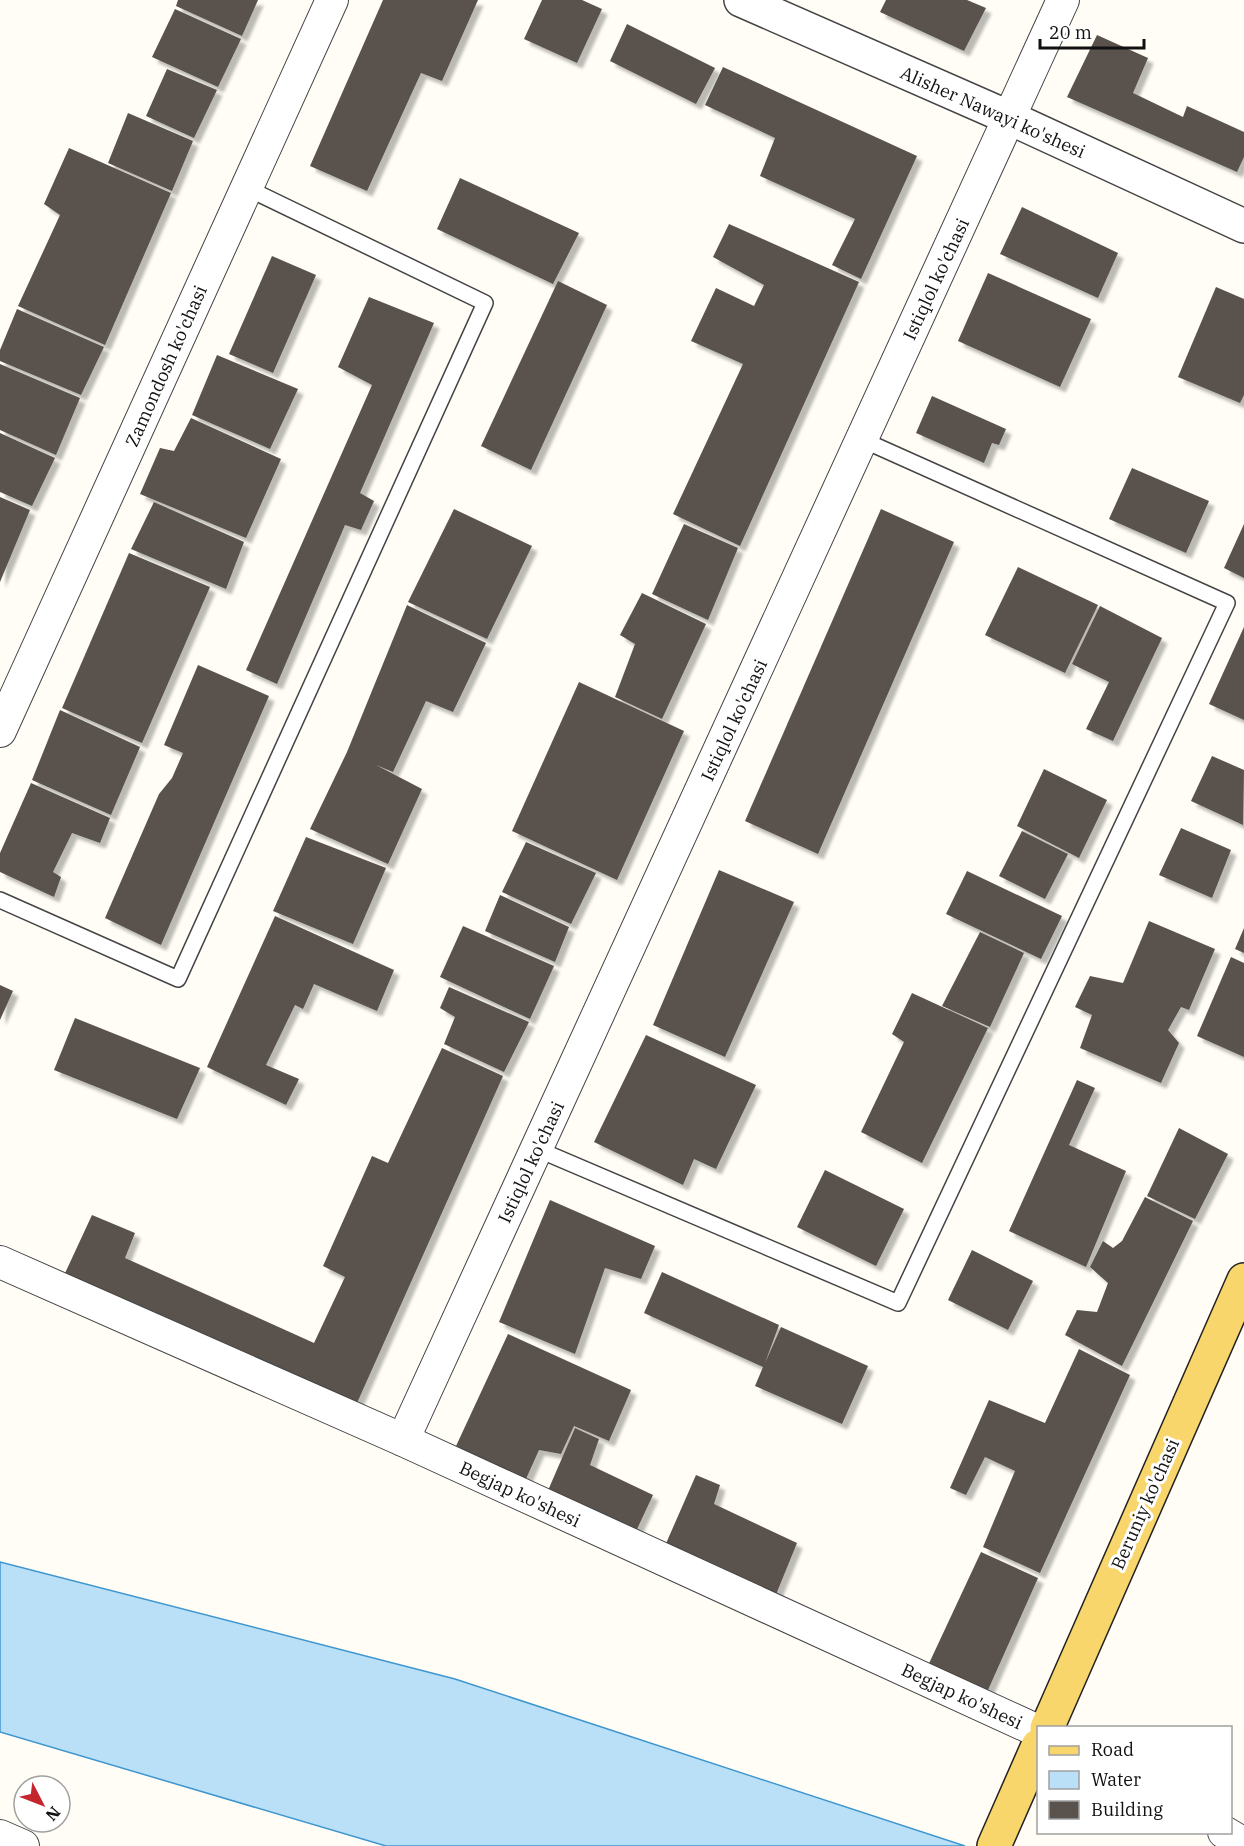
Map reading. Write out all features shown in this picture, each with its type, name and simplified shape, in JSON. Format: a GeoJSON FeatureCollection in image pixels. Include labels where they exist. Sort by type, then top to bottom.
{"type":"FeatureCollection","features":[{"type":"Feature","properties":{"kind":"main road","name":"Beruniy ko'chasi"},"geometry":{"type":"LineString","coordinates":[[1048,1726],[1244,1281]]}},
{"type":"Feature","properties":{"kind":"main road"},"geometry":{"type":"LineString","coordinates":[[998,1838],[1037,1748]]}},
{"type":"Feature","properties":{"kind":"street","name":"Zamondosh ko'chasi"},"geometry":{"type":"LineString","coordinates":[[0,731],[332,0]]}},
{"type":"Feature","properties":{"kind":"street","name":"Alisher Nawayi ko'shesi"},"geometry":{"type":"LineString","coordinates":[[741,0],[1010,118],[1244,226]]}},
{"type":"Feature","properties":{"kind":"street","name":"Istiqlol ko'chasi"},"geometry":{"type":"LineString","coordinates":[[403,1440],[1063,0]]}},
{"type":"Feature","properties":{"kind":"street","name":"Begjap ko'shesi"},"geometry":{"type":"LineString","coordinates":[[0,1262],[403,1440],[1037,1731]]}},
{"type":"Feature","properties":{"kind":"street"},"geometry":{"type":"LineString","coordinates":[[1226,1834],[1244,1844]]}},
{"type":"Feature","properties":{"kind":"street"},"geometry":{"type":"LineString","coordinates":[[0,1836],[23,1846]]}},
{"type":"Feature","properties":{"kind":"lane"},"geometry":{"type":"LineString","coordinates":[[0,900],[178,979],[485,303],[247,188]]}},
{"type":"Feature","properties":{"kind":"lane"},"geometry":{"type":"LineString","coordinates":[[537,1149],[898,1303],[1227,603],[863,440]]}},
{"type":"Feature","properties":{"kind":"water"},"geometry":{"type":"Polygon","coordinates":[[[0,1562],[455,1679],[965,1846],[386,1846],[0,1732],[0,1562]]]}},
{"type":"Feature","properties":{"kind":"building"},"geometry":{"type":"Polygon","coordinates":[[[178,0],[258,0],[242,36],[176,6],[178,0]]]}},
{"type":"Feature","properties":{"kind":"building"},"geometry":{"type":"Polygon","coordinates":[[[383,0],[478,0],[442,81],[421,73],[367,191],[310,166],[383,0]]]}},
{"type":"Feature","properties":{"kind":"building"},"geometry":{"type":"Polygon","coordinates":[[[542,0],[582,0],[602,9],[577,63],[524,39],[542,0]]]}},
{"type":"Feature","properties":{"kind":"building"},"geometry":{"type":"Polygon","coordinates":[[[886,0],[967,0],[986,8],[964,51],[880,12],[886,0]]]}},
{"type":"Feature","properties":{"kind":"building"},"geometry":{"type":"Polygon","coordinates":[[[175,9],[241,39],[218,87],[152,57],[175,9]]]}},
{"type":"Feature","properties":{"kind":"building"},"geometry":{"type":"Polygon","coordinates":[[[627,24],[715,68],[696,104],[610,61],[627,24]]]}},
{"type":"Feature","properties":{"kind":"building"},"geometry":{"type":"Polygon","coordinates":[[[1097,35],[1148,58],[1133,93],[1183,117],[1187,106],[1244,132],[1244,157],[1237,172],[1067,97],[1097,35]]]}},
{"type":"Feature","properties":{"kind":"building"},"geometry":{"type":"Polygon","coordinates":[[[723,67],[917,156],[861,279],[832,265],[855,219],[760,176],[775,138],[705,105],[723,67]]]}},
{"type":"Feature","properties":{"kind":"building"},"geometry":{"type":"Polygon","coordinates":[[[167,69],[217,90],[194,138],[146,116],[167,69]]]}},
{"type":"Feature","properties":{"kind":"building"},"geometry":{"type":"Polygon","coordinates":[[[128,113],[193,141],[172,191],[108,163],[128,113]]]}},
{"type":"Feature","properties":{"kind":"building"},"geometry":{"type":"Polygon","coordinates":[[[69,148],[171,193],[105,345],[18,306],[60,215],[44,204],[69,148]]]}},
{"type":"Feature","properties":{"kind":"building"},"geometry":{"type":"Polygon","coordinates":[[[460,178],[579,233],[553,284],[437,229],[460,178]]]}},
{"type":"Feature","properties":{"kind":"building"},"geometry":{"type":"Polygon","coordinates":[[[1022,207],[1118,253],[1098,298],[1000,254],[1022,207]]]}},
{"type":"Feature","properties":{"kind":"building"},"geometry":{"type":"Polygon","coordinates":[[[729,224],[859,282],[740,546],[673,514],[743,364],[691,341],[716,288],[754,306],[764,285],[713,257],[729,224]]]}},
{"type":"Feature","properties":{"kind":"building"},"geometry":{"type":"Polygon","coordinates":[[[272,256],[316,275],[273,373],[229,354],[272,256]]]}},
{"type":"Feature","properties":{"kind":"building"},"geometry":{"type":"Polygon","coordinates":[[[988,273],[1091,319],[1060,387],[958,341],[988,273]]]}},
{"type":"Feature","properties":{"kind":"building"},"geometry":{"type":"Polygon","coordinates":[[[558,281],[607,305],[531,470],[481,446],[558,281]]]}},
{"type":"Feature","properties":{"kind":"building"},"geometry":{"type":"Polygon","coordinates":[[[1216,287],[1244,299],[1244,395],[1240,403],[1178,377],[1216,287]]]}},
{"type":"Feature","properties":{"kind":"building"},"geometry":{"type":"Polygon","coordinates":[[[369,297],[434,323],[360,493],[374,501],[361,530],[345,525],[277,684],[246,670],[372,385],[338,367],[369,297]]]}},
{"type":"Feature","properties":{"kind":"building"},"geometry":{"type":"Polygon","coordinates":[[[17,309],[104,347],[81,395],[0,361],[0,350],[17,309]]]}},
{"type":"Feature","properties":{"kind":"building"},"geometry":{"type":"Polygon","coordinates":[[[217,355],[298,389],[270,449],[192,415],[217,355]]]}},
{"type":"Feature","properties":{"kind":"building"},"geometry":{"type":"Polygon","coordinates":[[[0,364],[80,398],[56,455],[0,430],[0,364]]]}},
{"type":"Feature","properties":{"kind":"building"},"geometry":{"type":"Polygon","coordinates":[[[932,396],[1006,429],[999,445],[992,443],[984,463],[916,433],[932,396]]]}},
{"type":"Feature","properties":{"kind":"building"},"geometry":{"type":"Polygon","coordinates":[[[191,418],[281,459],[246,538],[140,494],[160,448],[174,451],[191,418]]]}},
{"type":"Feature","properties":{"kind":"building"},"geometry":{"type":"Polygon","coordinates":[[[0,433],[55,458],[32,506],[0,492],[0,433]]]}},
{"type":"Feature","properties":{"kind":"building"},"geometry":{"type":"Polygon","coordinates":[[[1132,468],[1209,501],[1186,553],[1109,519],[1132,468]]]}},
{"type":"Feature","properties":{"kind":"building"},"geometry":{"type":"Polygon","coordinates":[[[0,497],[30,510],[0,582],[0,497]]]}},
{"type":"Feature","properties":{"kind":"building"},"geometry":{"type":"Polygon","coordinates":[[[154,502],[244,542],[226,589],[131,549],[154,502]]]}},
{"type":"Feature","properties":{"kind":"building"},"geometry":{"type":"Polygon","coordinates":[[[454,509],[532,546],[487,639],[408,602],[454,509]]]}},
{"type":"Feature","properties":{"kind":"building"},"geometry":{"type":"Polygon","coordinates":[[[881,509],[954,542],[818,854],[745,821],[881,509]]]}},
{"type":"Feature","properties":{"kind":"building"},"geometry":{"type":"Polygon","coordinates":[[[684,524],[738,548],[708,620],[652,594],[684,524]]]}},
{"type":"Feature","properties":{"kind":"building"},"geometry":{"type":"Polygon","coordinates":[[[1244,524],[1244,578],[1224,568],[1244,524]]]}},
{"type":"Feature","properties":{"kind":"building"},"geometry":{"type":"Polygon","coordinates":[[[129,553],[210,587],[142,743],[62,708],[129,553]]]}},
{"type":"Feature","properties":{"kind":"building"},"geometry":{"type":"Polygon","coordinates":[[[1018,567],[1098,605],[1065,673],[985,635],[1018,567]]]}},
{"type":"Feature","properties":{"kind":"building"},"geometry":{"type":"Polygon","coordinates":[[[642,593],[706,624],[662,719],[615,697],[635,644],[620,635],[642,593]]]}},
{"type":"Feature","properties":{"kind":"building"},"geometry":{"type":"Polygon","coordinates":[[[407,605],[486,643],[453,712],[426,701],[393,772],[376,765],[422,789],[388,864],[310,829],[347,752],[407,605]]]}},
{"type":"Feature","properties":{"kind":"building"},"geometry":{"type":"Polygon","coordinates":[[[1100,606],[1162,638],[1113,741],[1086,729],[1109,682],[1072,664],[1100,606]]]}},
{"type":"Feature","properties":{"kind":"building"},"geometry":{"type":"Polygon","coordinates":[[[1244,627],[1244,720],[1209,704],[1244,627]]]}},
{"type":"Feature","properties":{"kind":"building"},"geometry":{"type":"Polygon","coordinates":[[[198,665],[269,696],[161,945],[105,918],[159,794],[172,778],[183,753],[164,745],[198,665]]]}},
{"type":"Feature","properties":{"kind":"building"},"geometry":{"type":"Polygon","coordinates":[[[579,682],[684,731],[617,880],[512,831],[579,682]]]}},
{"type":"Feature","properties":{"kind":"building"},"geometry":{"type":"Polygon","coordinates":[[[60,710],[140,747],[111,815],[32,780],[60,710]]]}},
{"type":"Feature","properties":{"kind":"building"},"geometry":{"type":"Polygon","coordinates":[[[1212,756],[1244,770],[1243,825],[1191,801],[1212,756]]]}},
{"type":"Feature","properties":{"kind":"building"},"geometry":{"type":"Polygon","coordinates":[[[1044,769],[1107,800],[1079,858],[1017,826],[1044,769]]]}},
{"type":"Feature","properties":{"kind":"building"},"geometry":{"type":"Polygon","coordinates":[[[31,783],[110,818],[100,843],[72,833],[53,872],[61,877],[54,897],[0,872],[0,853],[31,783]]]}},
{"type":"Feature","properties":{"kind":"building"},"geometry":{"type":"Polygon","coordinates":[[[1181,828],[1231,850],[1212,898],[1159,875],[1181,828]]]}},
{"type":"Feature","properties":{"kind":"building"},"geometry":{"type":"Polygon","coordinates":[[[1022,831],[1068,854],[1045,899],[999,876],[1022,831]]]}},
{"type":"Feature","properties":{"kind":"building"},"geometry":{"type":"Polygon","coordinates":[[[306,837],[386,868],[353,944],[273,911],[306,837]]]}},
{"type":"Feature","properties":{"kind":"building"},"geometry":{"type":"Polygon","coordinates":[[[526,842],[596,873],[571,924],[502,892],[526,842]]]}},
{"type":"Feature","properties":{"kind":"building"},"geometry":{"type":"Polygon","coordinates":[[[719,870],[794,902],[725,1057],[653,1025],[719,870]]]}},
{"type":"Feature","properties":{"kind":"building"},"geometry":{"type":"Polygon","coordinates":[[[967,871],[1062,916],[1041,959],[946,914],[967,871]]]}},
{"type":"Feature","properties":{"kind":"building"},"geometry":{"type":"Polygon","coordinates":[[[500,895],[569,927],[555,962],[485,931],[500,895]]]}},
{"type":"Feature","properties":{"kind":"building"},"geometry":{"type":"Polygon","coordinates":[[[275,916],[394,970],[377,1011],[314,984],[303,1009],[295,1005],[266,1065],[299,1079],[286,1105],[207,1067],[275,916]]]}},
{"type":"Feature","properties":{"kind":"building"},"geometry":{"type":"Polygon","coordinates":[[[1149,921],[1215,949],[1189,1010],[1181,1007],[1168,1030],[1179,1043],[1161,1083],[1080,1048],[1092,1015],[1075,1007],[1090,976],[1123,983],[1149,921]]]}},
{"type":"Feature","properties":{"kind":"building"},"geometry":{"type":"Polygon","coordinates":[[[463,926],[554,966],[530,1019],[440,977],[463,926]]]}},
{"type":"Feature","properties":{"kind":"building"},"geometry":{"type":"Polygon","coordinates":[[[1244,928],[1244,953],[1235,949],[1244,928]]]}},
{"type":"Feature","properties":{"kind":"building"},"geometry":{"type":"Polygon","coordinates":[[[980,932],[1024,953],[990,1027],[942,1006],[980,932]]]}},
{"type":"Feature","properties":{"kind":"building"},"geometry":{"type":"Polygon","coordinates":[[[1231,957],[1244,963],[1244,1057],[1197,1036],[1231,957]]]}},
{"type":"Feature","properties":{"kind":"building"},"geometry":{"type":"Polygon","coordinates":[[[0,985],[13,991],[0,1020],[0,985]]]}},
{"type":"Feature","properties":{"kind":"building"},"geometry":{"type":"Polygon","coordinates":[[[449,987],[529,1022],[504,1072],[444,1044],[455,1017],[440,1008],[449,987]]]}},
{"type":"Feature","properties":{"kind":"building"},"geometry":{"type":"Polygon","coordinates":[[[912,993],[988,1028],[922,1163],[861,1132],[904,1042],[892,1034],[912,993]]]}},
{"type":"Feature","properties":{"kind":"building"},"geometry":{"type":"Polygon","coordinates":[[[75,1018],[200,1068],[177,1119],[54,1070],[75,1018]]]}},
{"type":"Feature","properties":{"kind":"building"},"geometry":{"type":"Polygon","coordinates":[[[646,1035],[756,1085],[716,1169],[694,1159],[683,1185],[594,1142],[646,1035]]]}},
{"type":"Feature","properties":{"kind":"building"},"geometry":{"type":"Polygon","coordinates":[[[442,1048],[503,1076],[353,1412],[60,1284],[92,1215],[135,1233],[125,1258],[314,1343],[345,1277],[323,1266],[372,1156],[388,1163],[442,1048]]]}},
{"type":"Feature","properties":{"kind":"building"},"geometry":{"type":"Polygon","coordinates":[[[1077,1080],[1095,1088],[1069,1145],[1126,1171],[1086,1267],[1009,1231],[1077,1080]]]}},
{"type":"Feature","properties":{"kind":"building"},"geometry":{"type":"Polygon","coordinates":[[[1179,1128],[1228,1154],[1195,1219],[1147,1196],[1179,1128]]]}},
{"type":"Feature","properties":{"kind":"building"},"geometry":{"type":"Polygon","coordinates":[[[825,1170],[904,1209],[876,1266],[797,1227],[825,1170]]]}},
{"type":"Feature","properties":{"kind":"building"},"geometry":{"type":"Polygon","coordinates":[[[1145,1197],[1193,1221],[1122,1366],[1065,1335],[1077,1310],[1097,1312],[1108,1283],[1090,1267],[1103,1241],[1113,1248],[1122,1241],[1145,1197]]]}},
{"type":"Feature","properties":{"kind":"building"},"geometry":{"type":"Polygon","coordinates":[[[550,1200],[655,1246],[641,1279],[605,1268],[575,1354],[499,1322],[550,1200]]]}},
{"type":"Feature","properties":{"kind":"building"},"geometry":{"type":"Polygon","coordinates":[[[972,1250],[1033,1281],[1008,1330],[948,1300],[972,1250]]]}},
{"type":"Feature","properties":{"kind":"building"},"geometry":{"type":"Polygon","coordinates":[[[662,1272],[779,1325],[765,1363],[781,1327],[868,1366],[842,1424],[755,1386],[763,1367],[644,1313],[662,1272]]]}},
{"type":"Feature","properties":{"kind":"building"},"geometry":{"type":"Polygon","coordinates":[[[508,1334],[631,1390],[609,1441],[574,1426],[561,1454],[539,1450],[521,1490],[450,1459],[508,1334]]]}},
{"type":"Feature","properties":{"kind":"building"},"geometry":{"type":"Polygon","coordinates":[[[1079,1349],[1130,1375],[1040,1573],[983,1547],[1015,1471],[985,1457],[966,1495],[950,1488],[989,1400],[1045,1423],[1079,1349]]]}},
{"type":"Feature","properties":{"kind":"building"},"geometry":{"type":"Polygon","coordinates":[[[575,1428],[599,1439],[590,1465],[653,1495],[631,1542],[543,1502],[575,1428]]]}},
{"type":"Feature","properties":{"kind":"building"},"geometry":{"type":"Polygon","coordinates":[[[696,1475],[720,1485],[714,1504],[797,1543],[775,1597],[664,1548],[696,1475]]]}},
{"type":"Feature","properties":{"kind":"building"},"geometry":{"type":"Polygon","coordinates":[[[981,1552],[1038,1578],[984,1699],[925,1672],[981,1552]]]}}]}
